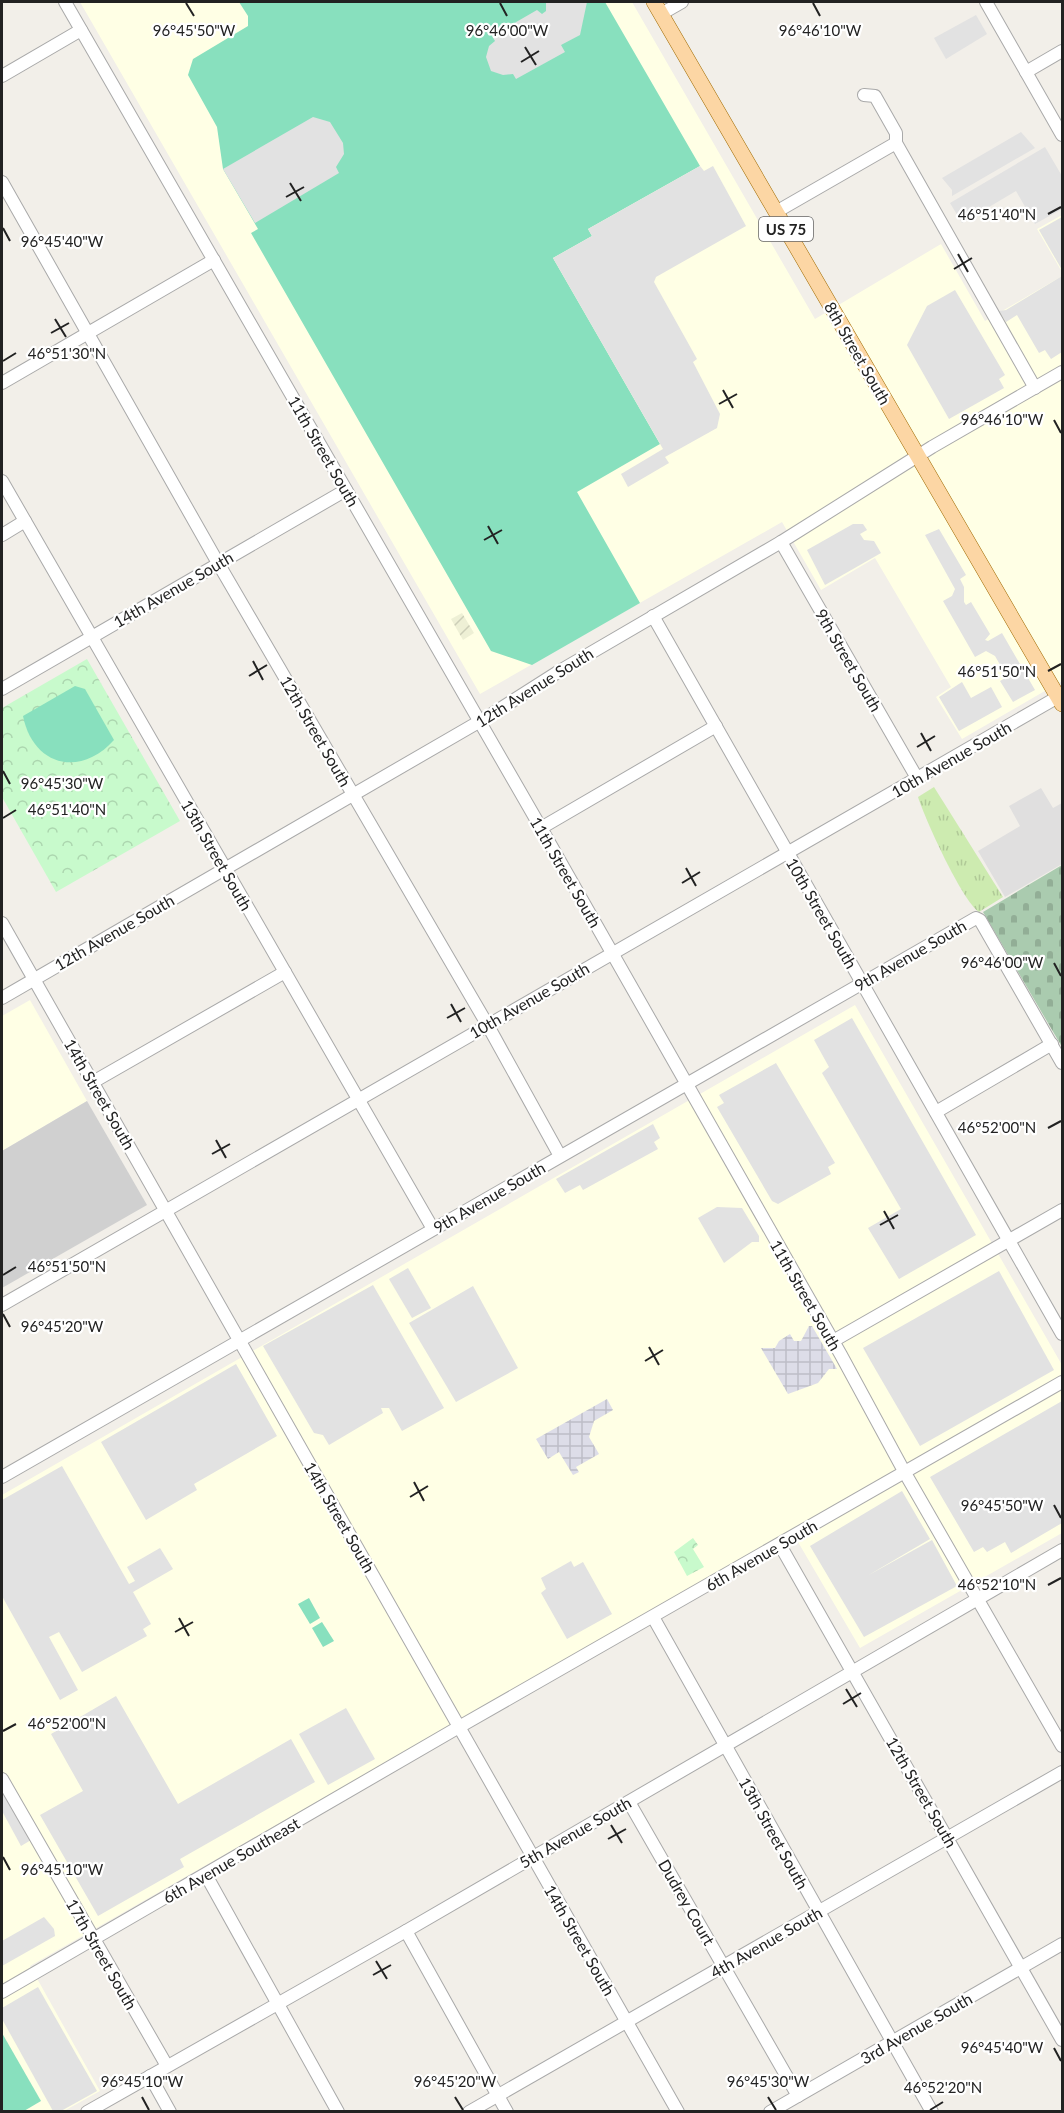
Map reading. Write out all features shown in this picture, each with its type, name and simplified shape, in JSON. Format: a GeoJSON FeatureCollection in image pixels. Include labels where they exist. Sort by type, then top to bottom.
{"type":"FeatureCollection","features":[{"type":"Feature","properties":{"kind":"main road","name":"8th Street South"},"geometry":{"type":"LineString","coordinates":[[657,8],[1060,701]]}},
{"type":"Feature","properties":{"kind":"street","name":"11th Street South"},"geometry":{"type":"LineString","coordinates":[[65,2],[541,828],[1062,1746]]}},
{"type":"Feature","properties":{"kind":"street"},"geometry":{"type":"LineString","coordinates":[[657,8],[682,2]]}},
{"type":"Feature","properties":{"kind":"street"},"geometry":{"type":"LineString","coordinates":[[986,2],[1062,135]]}},
{"type":"Feature","properties":{"kind":"street"},"geometry":{"type":"LineString","coordinates":[[2,76],[81,30]]}},
{"type":"Feature","properties":{"kind":"street"},"geometry":{"type":"LineString","coordinates":[[1026,72],[1062,51]]}},
{"type":"Feature","properties":{"kind":"street"},"geometry":{"type":"LineString","coordinates":[[864,95],[875,96],[896,133],[896,143],[1035,388]]}},
{"type":"Feature","properties":{"kind":"street"},"geometry":{"type":"LineString","coordinates":[[776,212],[896,143]]}},
{"type":"Feature","properties":{"kind":"street","name":"12th Street South"},"geometry":{"type":"LineString","coordinates":[[2,182],[218,563],[487,1024],[560,1156]]}},
{"type":"Feature","properties":{"kind":"street"},"geometry":{"type":"LineString","coordinates":[[2,383],[214,260]]}},
{"type":"Feature","properties":{"kind":"street","name":"12th Avenue South"},"geometry":{"type":"LineString","coordinates":[[2,998],[479,721],[1062,372]]}},
{"type":"Feature","properties":{"kind":"street","name":"13th Street South"},"geometry":{"type":"LineString","coordinates":[[2,480],[433,1229]]}},
{"type":"Feature","properties":{"kind":"street","name":"14th Avenue South"},"geometry":{"type":"LineString","coordinates":[[2,689],[346,490]]}},
{"type":"Feature","properties":{"kind":"street"},"geometry":{"type":"LineString","coordinates":[[2,535],[25,521]]}},
{"type":"Feature","properties":{"kind":"street","name":"9th Street South"},"geometry":{"type":"LineString","coordinates":[[781,542],[917,778]]}},
{"type":"Feature","properties":{"kind":"street","name":"10th Street South"},"geometry":{"type":"LineString","coordinates":[[653,616],[1062,1334]]}},
{"type":"Feature","properties":{"kind":"street","name":"10th Avenue South"},"geometry":{"type":"LineString","coordinates":[[2,1305],[917,778],[1060,701]]}},
{"type":"Feature","properties":{"kind":"street"},"geometry":{"type":"LineString","coordinates":[[541,828],[716,726]]}},
{"type":"Feature","properties":{"kind":"street","name":"9th Avenue South"},"geometry":{"type":"LineString","coordinates":[[2,1476],[976,918],[980,920],[1052,1044]]}},
{"type":"Feature","properties":{"kind":"street","name":"14th Street South"},"geometry":{"type":"LineString","coordinates":[[2,923],[678,2112]]}},
{"type":"Feature","properties":{"kind":"street"},"geometry":{"type":"LineString","coordinates":[[93,1082],[285,972]]}},
{"type":"Feature","properties":{"kind":"street"},"geometry":{"type":"LineString","coordinates":[[936,1112],[1052,1044],[1062,1063]]}},
{"type":"Feature","properties":{"kind":"street"},"geometry":{"type":"LineString","coordinates":[[833,1341],[1062,1210]]}},
{"type":"Feature","properties":{"kind":"street","name":"6th Avenue South"},"geometry":{"type":"LineString","coordinates":[[459,1727],[1062,1382]]}},
{"type":"Feature","properties":{"kind":"street","name":"12th Street South"},"geometry":{"type":"LineString","coordinates":[[780,1545],[949,1838],[1062,2040]]}},
{"type":"Feature","properties":{"kind":"street","name":"5th Avenue South"},"geometry":{"type":"LineString","coordinates":[[87,2112],[406,1931],[1062,1551]]}},
{"type":"Feature","properties":{"kind":"street","name":"13th Street South"},"geometry":{"type":"LineString","coordinates":[[653,1617],[932,2112]]}},
{"type":"Feature","properties":{"kind":"street","name":"6th Avenue Southeast"},"geometry":{"type":"LineString","coordinates":[[2,1992],[459,1727]]}},
{"type":"Feature","properties":{"kind":"street","name":"4th Avenue South"},"geometry":{"type":"LineString","coordinates":[[469,2112],[1062,1772]]}},
{"type":"Feature","properties":{"kind":"street","name":"17th Street South"},"geometry":{"type":"LineString","coordinates":[[2,1779],[167,2066]]}},
{"type":"Feature","properties":{"kind":"street","name":"Dudrey Court"},"geometry":{"type":"LineString","coordinates":[[629,1802],[798,2096]]}},
{"type":"Feature","properties":{"kind":"street"},"geometry":{"type":"LineString","coordinates":[[206,1875],[338,2112]]}},
{"type":"Feature","properties":{"kind":"street"},"geometry":{"type":"LineString","coordinates":[[406,1931],[507,2112]]}},
{"type":"Feature","properties":{"kind":"street","name":"3rd Avenue South"},"geometry":{"type":"LineString","coordinates":[[770,2112],[1062,1944]]}},
{"type":"Feature","properties":{"kind":"street"},"geometry":{"type":"LineString","coordinates":[[150,2076],[170,2112]]}},
{"type":"Feature","properties":{"kind":"shaded area"},"geometry":{"type":"Polygon","coordinates":[[[80,2],[632,2],[815,319],[941,244],[985,321],[1062,276],[1062,681],[962,739],[936,697],[951,687],[875,558],[821,590],[782,522],[480,694],[80,2]]]}},
{"type":"Feature","properties":{"kind":"shaded area"},"geometry":{"type":"Polygon","coordinates":[[[546,2],[587,2],[580,35],[561,45],[565,52],[516,79],[513,74],[503,75],[491,71],[486,57],[489,46],[495,41],[492,36],[537,10],[542,14],[546,11],[546,2]]]}},
{"type":"Feature","properties":{"kind":"shaded area"},"geometry":{"type":"Polygon","coordinates":[[[976,15],[987,34],[946,59],[934,38],[976,15]]]}},
{"type":"Feature","properties":{"kind":"shaded area"},"geometry":{"type":"Polygon","coordinates":[[[313,117],[330,122],[343,143],[344,154],[336,167],[339,173],[255,223],[223,169],[313,117]]]}},
{"type":"Feature","properties":{"kind":"shaded area"},"geometry":{"type":"Polygon","coordinates":[[[1021,132],[1035,148],[952,196],[952,190],[942,178],[1021,132]]]}},
{"type":"Feature","properties":{"kind":"shaded area"},"geometry":{"type":"Polygon","coordinates":[[[1045,147],[1062,176],[1062,209],[1035,224],[1016,191],[962,223],[950,203],[1045,147]]]}},
{"type":"Feature","properties":{"kind":"shaded area"},"geometry":{"type":"Polygon","coordinates":[[[700,166],[704,171],[713,166],[746,226],[656,277],[654,282],[697,359],[693,362],[720,414],[717,428],[665,457],[669,463],[628,487],[621,474],[663,449],[553,258],[592,236],[588,229],[700,166]]]}},
{"type":"Feature","properties":{"kind":"shaded area"},"geometry":{"type":"Polygon","coordinates":[[[1062,215],[1062,272],[1037,229],[1062,215]]]}},
{"type":"Feature","properties":{"kind":"shaded area"},"geometry":{"type":"Polygon","coordinates":[[[1062,217],[1062,270],[1039,230],[1062,217]]]}},
{"type":"Feature","properties":{"kind":"shaded area"},"geometry":{"type":"Polygon","coordinates":[[[1062,276],[1062,352],[1051,359],[1045,350],[1039,353],[1017,315],[1006,322],[999,311],[1006,310],[1062,276]]]}},
{"type":"Feature","properties":{"kind":"shaded area"},"geometry":{"type":"Polygon","coordinates":[[[955,290],[1005,375],[999,379],[1004,388],[949,419],[907,345],[927,306],[955,290]]]}},
{"type":"Feature","properties":{"kind":"shaded area"},"geometry":{"type":"Polygon","coordinates":[[[853,524],[863,524],[867,530],[860,534],[864,540],[874,541],[881,553],[825,585],[807,550],[853,524]]]}},
{"type":"Feature","properties":{"kind":"shaded area"},"geometry":{"type":"Polygon","coordinates":[[[939,529],[966,575],[960,579],[964,587],[964,602],[966,605],[971,602],[990,634],[985,640],[988,641],[1002,633],[1035,690],[1013,702],[1000,681],[1007,677],[995,656],[986,651],[975,657],[943,601],[952,596],[955,589],[925,535],[939,529]]]}},
{"type":"Feature","properties":{"kind":"shaded area"},"geometry":{"type":"Polygon","coordinates":[[[462,613],[474,633],[463,640],[451,619],[462,613]]]}},
{"type":"Feature","properties":{"kind":"shaded area"},"geometry":{"type":"Polygon","coordinates":[[[962,682],[971,698],[991,687],[1002,707],[959,731],[939,697],[962,682]]]}},
{"type":"Feature","properties":{"kind":"shaded area"},"geometry":{"type":"Polygon","coordinates":[[[1041,788],[1053,808],[1062,803],[1062,864],[1005,897],[978,851],[1020,826],[1009,806],[1041,788]]]}},
{"type":"Feature","properties":{"kind":"shaded area"},"geometry":{"type":"Polygon","coordinates":[[[30,1000],[87,1101],[2,1151],[2,1016],[30,1000]]]}},
{"type":"Feature","properties":{"kind":"shaded area"},"geometry":{"type":"Polygon","coordinates":[[[855,1005],[1062,1365],[1062,1533],[860,1648],[791,1530],[30,1966],[100,2091],[64,2111],[2,2111],[2,1495],[855,1005]]]}},
{"type":"Feature","properties":{"kind":"shaded area"},"geometry":{"type":"Polygon","coordinates":[[[852,1018],[976,1235],[899,1279],[868,1228],[901,1209],[822,1073],[829,1067],[814,1040],[852,1018]]]}},
{"type":"Feature","properties":{"kind":"shaded area"},"geometry":{"type":"Polygon","coordinates":[[[776,1063],[835,1163],[828,1167],[831,1174],[778,1204],[772,1201],[717,1107],[724,1103],[719,1095],[776,1063]]]}},
{"type":"Feature","properties":{"kind":"shaded area"},"geometry":{"type":"Polygon","coordinates":[[[87,1101],[147,1205],[2,1288],[2,1151],[87,1101]]]}},
{"type":"Feature","properties":{"kind":"shaded area"},"geometry":{"type":"Polygon","coordinates":[[[653,1124],[660,1138],[654,1142],[658,1149],[583,1190],[580,1185],[565,1193],[556,1179],[653,1124]]]}},
{"type":"Feature","properties":{"kind":"shaded area"},"geometry":{"type":"Polygon","coordinates":[[[717,1207],[742,1208],[759,1236],[759,1242],[752,1242],[724,1263],[698,1218],[717,1207]]]}},
{"type":"Feature","properties":{"kind":"shaded area"},"geometry":{"type":"Polygon","coordinates":[[[408,1268],[431,1308],[412,1318],[389,1279],[408,1268]]]}},
{"type":"Feature","properties":{"kind":"shaded area"},"geometry":{"type":"Polygon","coordinates":[[[999,1271],[1054,1370],[920,1446],[863,1348],[999,1271]]]}},
{"type":"Feature","properties":{"kind":"shaded area"},"geometry":{"type":"Polygon","coordinates":[[[373,1285],[444,1408],[402,1431],[389,1408],[381,1408],[383,1413],[329,1445],[323,1435],[314,1433],[263,1346],[373,1285]]]}},
{"type":"Feature","properties":{"kind":"shaded area"},"geometry":{"type":"Polygon","coordinates":[[[473,1286],[518,1368],[456,1402],[409,1323],[473,1286]]]}},
{"type":"Feature","properties":{"kind":"shaded area"},"geometry":{"type":"Polygon","coordinates":[[[809,1326],[812,1326],[837,1369],[829,1369],[818,1383],[788,1394],[761,1348],[775,1348],[779,1341],[790,1334],[794,1341],[801,1341],[809,1326]]]}},
{"type":"Feature","properties":{"kind":"shaded area"},"geometry":{"type":"Polygon","coordinates":[[[236,1364],[277,1436],[194,1484],[197,1490],[146,1520],[101,1442],[236,1364]]]}},
{"type":"Feature","properties":{"kind":"shaded area"},"geometry":{"type":"Polygon","coordinates":[[[607,1399],[613,1410],[594,1421],[589,1437],[599,1454],[576,1467],[579,1472],[573,1475],[559,1452],[548,1459],[536,1439],[607,1399]]]}},
{"type":"Feature","properties":{"kind":"shaded area"},"geometry":{"type":"Polygon","coordinates":[[[1062,1401],[1062,1523],[1011,1553],[1005,1542],[987,1552],[983,1547],[974,1552],[930,1477],[1062,1401]]]}},
{"type":"Feature","properties":{"kind":"shaded area"},"geometry":{"type":"Polygon","coordinates":[[[62,1466],[129,1584],[135,1581],[127,1567],[160,1548],[173,1569],[133,1592],[151,1624],[143,1629],[147,1636],[82,1672],[59,1632],[49,1637],[78,1690],[60,1700],[2,1596],[2,1500],[62,1466]]]}},
{"type":"Feature","properties":{"kind":"shaded area"},"geometry":{"type":"Polygon","coordinates":[[[902,1491],[930,1539],[867,1576],[932,1540],[957,1586],[864,1637],[810,1546],[902,1491]]]}},
{"type":"Feature","properties":{"kind":"shaded area"},"geometry":{"type":"Polygon","coordinates":[[[571,1561],[574,1567],[583,1562],[612,1614],[567,1639],[541,1593],[546,1589],[541,1578],[571,1561]]]}},
{"type":"Feature","properties":{"kind":"shaded area"},"geometry":{"type":"Polygon","coordinates":[[[116,1696],[178,1804],[291,1739],[315,1782],[180,1859],[184,1867],[98,1916],[40,1815],[83,1791],[51,1734],[116,1696]]]}},
{"type":"Feature","properties":{"kind":"shaded area"},"geometry":{"type":"Polygon","coordinates":[[[346,1708],[375,1759],[328,1785],[299,1734],[346,1708]]]}},
{"type":"Feature","properties":{"kind":"shaded area"},"geometry":{"type":"Polygon","coordinates":[[[2,1790],[31,1840],[21,1846],[2,1811],[2,1790]]]}},
{"type":"Feature","properties":{"kind":"shaded area"},"geometry":{"type":"Polygon","coordinates":[[[44,1917],[54,1929],[55,1936],[2,1966],[2,1941],[44,1917]]]}},
{"type":"Feature","properties":{"kind":"shaded area"},"geometry":{"type":"Polygon","coordinates":[[[38,1987],[97,2091],[61,2111],[53,2111],[2,2019],[2,2008],[38,1987]]]}},
{"type":"Feature","properties":{"kind":"green space"},"geometry":{"type":"Polygon","coordinates":[[[239,2],[605,2],[700,166],[588,229],[592,236],[553,258],[660,444],[577,492],[640,603],[532,665],[491,651],[251,233],[258,229],[223,169],[217,127],[188,75],[193,59],[248,26],[248,16],[239,2]]]}},
{"type":"Feature","properties":{"kind":"green space"},"geometry":{"type":"Polygon","coordinates":[[[87,659],[180,821],[56,892],[2,797],[2,708],[87,659]]]}},
{"type":"Feature","properties":{"kind":"green space"},"geometry":{"type":"Polygon","coordinates":[[[75,686],[85,689],[114,740],[101,752],[87,759],[73,762],[60,761],[47,756],[37,746],[28,733],[23,716],[75,686]]]}},
{"type":"Feature","properties":{"kind":"green space"},"geometry":{"type":"Polygon","coordinates":[[[934,787],[1003,897],[979,912],[954,877],[918,797],[934,787]]]}},
{"type":"Feature","properties":{"kind":"green space"},"geometry":{"type":"Polygon","coordinates":[[[1062,865],[1062,1047],[983,912],[1062,865]]]}},
{"type":"Feature","properties":{"kind":"green space"},"geometry":{"type":"Polygon","coordinates":[[[693,1538],[698,1545],[693,1549],[704,1567],[687,1576],[674,1552],[693,1538]]]}},
{"type":"Feature","properties":{"kind":"green space"},"geometry":{"type":"Polygon","coordinates":[[[309,1598],[320,1618],[310,1624],[298,1604],[309,1598]]]}},
{"type":"Feature","properties":{"kind":"green space"},"geometry":{"type":"Polygon","coordinates":[[[322,1622],[334,1641],[323,1647],[312,1628],[322,1622]]]}},
{"type":"Feature","properties":{"kind":"green space"},"geometry":{"type":"Polygon","coordinates":[[[2,2033],[41,2101],[24,2111],[2,2111],[2,2033]]]}}]}
